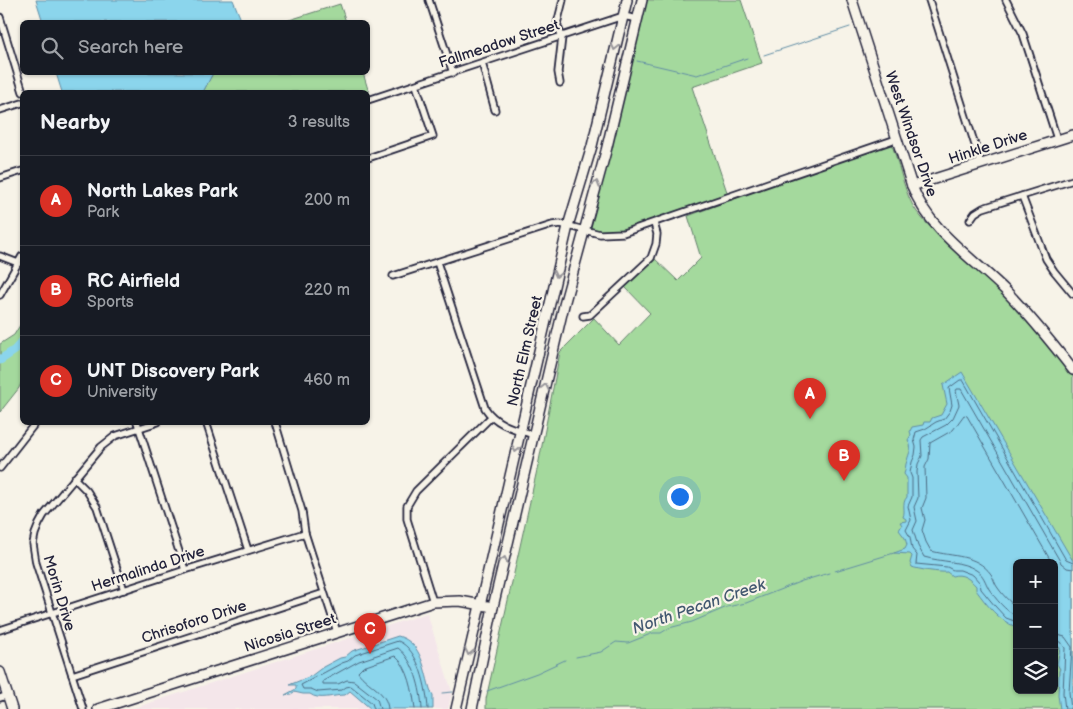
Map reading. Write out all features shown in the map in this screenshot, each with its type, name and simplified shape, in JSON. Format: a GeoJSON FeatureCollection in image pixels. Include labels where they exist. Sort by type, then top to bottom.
{"type":"FeatureCollection","features":[{"type":"Feature","properties":{"kind":"main road","name":"North Elm Street"},"geometry":{"type":"LineString","coordinates":[[456,709],[568,226],[592,146],[626,0]]}},
{"type":"Feature","properties":{"kind":"main road","name":"North Elm Street"},"geometry":{"type":"LineString","coordinates":[[472,709],[493,607],[534,435],[583,231],[606,151],[642,0]]}},
{"type":"Feature","properties":{"kind":"main road","name":"West Windsor Drive"},"geometry":{"type":"LineString","coordinates":[[852,0],[918,202],[928,218],[1012,298],[1047,336],[1073,370]]}},
{"type":"Feature","properties":{"kind":"main road","name":"Hinkle Drive"},"geometry":{"type":"LineString","coordinates":[[912,186],[1073,134]]}},
{"type":"Feature","properties":{"kind":"main road","name":"Nicosia Street"},"geometry":{"type":"LineString","coordinates":[[98,709],[433,602],[460,602],[493,607]]}},
{"type":"Feature","properties":{"kind":"main road"},"geometry":{"type":"LineString","coordinates":[[0,672],[4,697],[12,709]]}},
{"type":"Feature","properties":{"kind":"street"},"geometry":{"type":"LineString","coordinates":[[429,0],[453,73]]}},
{"type":"Feature","properties":{"kind":"street"},"geometry":{"type":"LineString","coordinates":[[560,83],[558,72],[562,37],[557,24],[563,0]]}},
{"type":"Feature","properties":{"kind":"street"},"geometry":{"type":"LineString","coordinates":[[929,0],[981,164]]}},
{"type":"Feature","properties":{"kind":"street"},"geometry":{"type":"LineString","coordinates":[[1006,0],[1023,34],[1057,140]]}},
{"type":"Feature","properties":{"kind":"street","name":"Fallmeadow Street"},"geometry":{"type":"LineString","coordinates":[[370,99],[623,16],[638,18]]}},
{"type":"Feature","properties":{"kind":"street"},"geometry":{"type":"LineString","coordinates":[[0,17],[23,90]]}},
{"type":"Feature","properties":{"kind":"street"},"geometry":{"type":"LineString","coordinates":[[0,42],[7,40]]}},
{"type":"Feature","properties":{"kind":"street"},"geometry":{"type":"LineString","coordinates":[[482,63],[495,110]]}},
{"type":"Feature","properties":{"kind":"street"},"geometry":{"type":"LineString","coordinates":[[370,157],[433,136],[416,84]]}},
{"type":"Feature","properties":{"kind":"street"},"geometry":{"type":"LineString","coordinates":[[0,110],[20,104]]}},
{"type":"Feature","properties":{"kind":"street"},"geometry":{"type":"LineString","coordinates":[[393,276],[558,224],[600,234],[616,234],[654,223],[896,139]]}},
{"type":"Feature","properties":{"kind":"street"},"geometry":{"type":"LineString","coordinates":[[0,178],[20,172]]}},
{"type":"Feature","properties":{"kind":"street"},"geometry":{"type":"LineString","coordinates":[[970,220],[975,212],[982,208],[1073,180]]}},
{"type":"Feature","properties":{"kind":"street"},"geometry":{"type":"LineString","coordinates":[[1022,196],[1046,259],[1073,294]]}},
{"type":"Feature","properties":{"kind":"street"},"geometry":{"type":"LineString","coordinates":[[583,316],[590,315],[650,258],[656,244],[657,234],[654,223]]}},
{"type":"Feature","properties":{"kind":"street"},"geometry":{"type":"LineString","coordinates":[[0,256],[18,263]]}},
{"type":"Feature","properties":{"kind":"street"},"geometry":{"type":"LineString","coordinates":[[0,296],[20,260]]}},
{"type":"Feature","properties":{"kind":"street"},"geometry":{"type":"LineString","coordinates":[[437,262],[485,408],[491,416],[508,427],[534,435]]}},
{"type":"Feature","properties":{"kind":"street"},"geometry":{"type":"LineString","coordinates":[[433,602],[407,519],[406,506],[416,490],[491,416]]}},
{"type":"Feature","properties":{"kind":"street"},"geometry":{"type":"LineString","coordinates":[[0,468],[34,425]]}},
{"type":"Feature","properties":{"kind":"street"},"geometry":{"type":"LineString","coordinates":[[207,425],[248,550]]}},
{"type":"Feature","properties":{"kind":"street"},"geometry":{"type":"LineString","coordinates":[[276,425],[302,511],[305,533],[337,632]]}},
{"type":"Feature","properties":{"kind":"street"},"geometry":{"type":"LineString","coordinates":[[138,426],[185,570]]}},
{"type":"Feature","properties":{"kind":"street","name":"Morin Drive"},"geometry":{"type":"LineString","coordinates":[[83,709],[51,614],[34,554],[34,534],[44,515],[107,441],[138,426]]}},
{"type":"Feature","properties":{"kind":"street"},"geometry":{"type":"LineString","coordinates":[[74,478],[87,491],[97,507],[124,590]]}},
{"type":"Feature","properties":{"kind":"street","name":"Hermalinda Drive"},"geometry":{"type":"LineString","coordinates":[[0,630],[305,533]]}},
{"type":"Feature","properties":{"kind":"street","name":"Chrisoforo Drive"},"geometry":{"type":"LineString","coordinates":[[72,674],[324,593]]}},
{"type":"Feature","properties":{"kind":"shaded area"},"geometry":{"type":"Polygon","coordinates":[[[427,613],[452,692],[448,709],[131,709],[427,613]]]}},
{"type":"Feature","properties":{"kind":"green space"},"geometry":{"type":"Polygon","coordinates":[[[645,0],[741,0],[762,63],[692,87],[728,195],[626,230],[606,233],[592,230],[589,226],[645,0]]]}},
{"type":"Feature","properties":{"kind":"green space"},"geometry":{"type":"Polygon","coordinates":[[[340,4],[345,20],[289,20],[340,4]]]}},
{"type":"Feature","properties":{"kind":"green space"},"geometry":{"type":"Polygon","coordinates":[[[212,75],[364,75],[368,90],[204,90],[212,75]]]}},
{"type":"Feature","properties":{"kind":"green space"},"geometry":{"type":"Polygon","coordinates":[[[889,141],[909,198],[924,221],[982,272],[1007,297],[1073,377],[1073,709],[486,709],[486,699],[539,461],[560,352],[594,318],[619,345],[650,313],[625,287],[654,258],[678,281],[701,258],[688,216],[889,141]]]}},
{"type":"Feature","properties":{"kind":"green space"},"geometry":{"type":"Polygon","coordinates":[[[20,325],[20,386],[0,412],[0,344],[14,335],[20,325]]]}},
{"type":"Feature","properties":{"kind":"water"},"geometry":{"type":"Polygon","coordinates":[[[36,0],[233,0],[241,20],[42,20],[36,0]]]}},
{"type":"Feature","properties":{"kind":"water"},"geometry":{"type":"Polygon","coordinates":[[[57,75],[212,75],[204,90],[61,90],[57,75]]]}},
{"type":"Feature","properties":{"kind":"water"},"geometry":{"type":"Polygon","coordinates":[[[962,372],[1073,561],[1073,705],[1069,709],[1060,709],[1058,695],[1060,669],[1058,659],[1060,648],[1058,646],[1058,559],[1013,559],[1013,626],[993,612],[976,590],[976,586],[968,579],[959,575],[952,576],[947,572],[929,571],[912,567],[910,563],[912,556],[910,554],[894,553],[905,549],[907,545],[905,538],[899,530],[902,525],[900,522],[906,521],[903,517],[904,502],[907,497],[907,478],[904,474],[910,450],[908,440],[911,435],[910,431],[912,427],[923,425],[924,422],[930,422],[932,418],[941,415],[947,404],[943,385],[962,372]]]}},
{"type":"Feature","properties":{"kind":"water"},"geometry":{"type":"Polygon","coordinates":[[[398,636],[413,645],[418,651],[433,695],[433,709],[371,709],[350,691],[345,695],[327,697],[294,692],[285,695],[296,689],[296,685],[289,685],[311,676],[352,651],[398,636]]]}},
{"type":"Feature","properties":{"kind":"waterway"},"geometry":{"type":"LineString","coordinates":[[764,55],[850,27]]}},
{"type":"Feature","properties":{"kind":"waterway"},"geometry":{"type":"LineString","coordinates":[[637,61],[697,75],[747,58]]}},
{"type":"Feature","properties":{"kind":"waterway"},"geometry":{"type":"LineString","coordinates":[[0,360],[20,344]]}},
{"type":"Feature","properties":{"kind":"waterway","name":"North Pecan Creek"},"geometry":{"type":"LineString","coordinates":[[835,571],[894,553]]}},
{"type":"Feature","properties":{"kind":"waterway","name":"North Pecan Creek"},"geometry":{"type":"LineString","coordinates":[[576,657],[601,652],[616,642],[628,643],[653,633],[661,633],[669,628],[692,622],[727,607],[746,603],[802,581],[829,573]]}},
{"type":"Feature","properties":{"kind":"waterway","name":"North Pecan Creek"},"geometry":{"type":"LineString","coordinates":[[487,691],[537,673],[565,660]]}},
{"type":"Feature","properties":{"kind":"waterway","name":"North Pecan Creek"},"geometry":{"type":"LineString","coordinates":[[442,693],[453,692]]}},
{"type":"Feature","properties":{"kind":"place","name":"North Lakes Park"},"geometry":{"type":"Point","coordinates":[810,419]}},
{"type":"Feature","properties":{"kind":"place","name":"RC Airfield"},"geometry":{"type":"Point","coordinates":[844,481]}},
{"type":"Feature","properties":{"kind":"place","name":"UNT Discovery Park"},"geometry":{"type":"Point","coordinates":[370,654]}}]}
